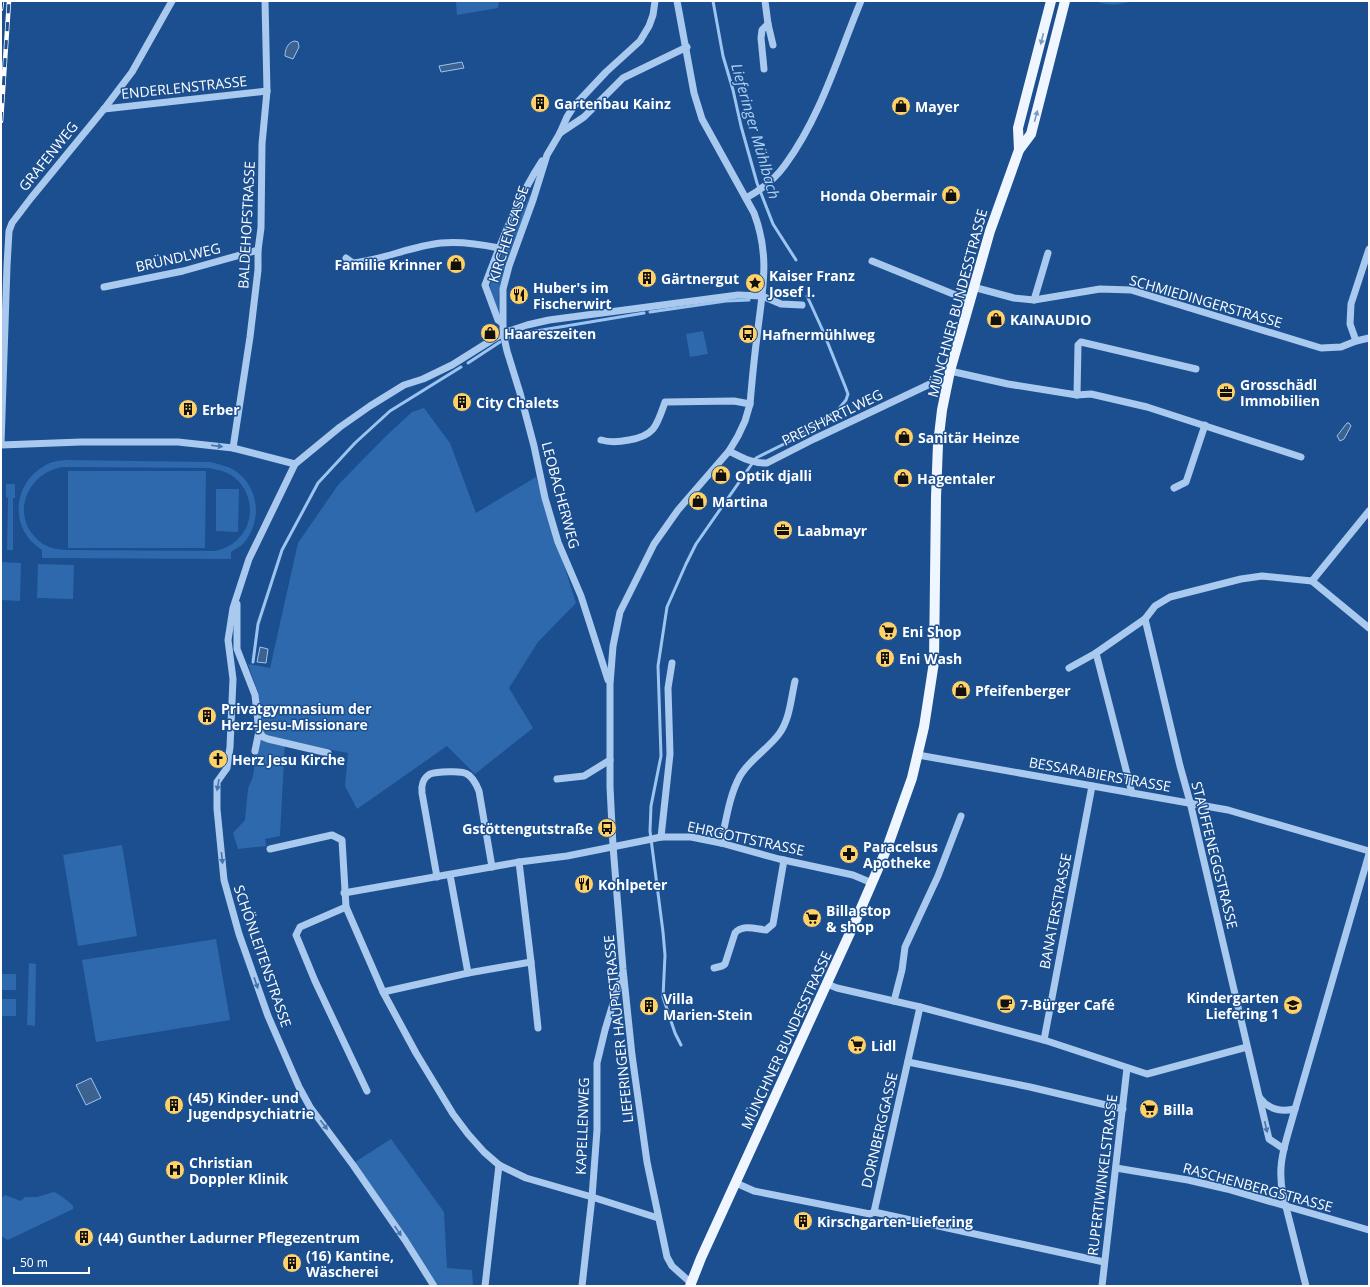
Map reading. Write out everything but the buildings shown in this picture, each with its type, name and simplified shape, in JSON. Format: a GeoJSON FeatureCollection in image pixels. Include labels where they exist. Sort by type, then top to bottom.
{"type":"FeatureCollection","features":[{"type":"Feature","properties":{"kind":"main road","name":"MÜNCHNER BUNDESSTRASSE"},"geometry":{"type":"LineString","coordinates":[[1019,150],[1018,128],[1051,1]]}},
{"type":"Feature","properties":{"kind":"main road","name":"MÜNCHNER BUNDESSTRASSE"},"geometry":{"type":"LineString","coordinates":[[691,1285],[701,1258],[872,884],[912,778],[924,727],[934,662],[936,635],[936,497],[938,444],[947,384],[973,287],[996,211],[1019,150],[1031,134],[1065,1]]}},
{"type":"Feature","properties":{"kind":"street","name":"GRAFENWEG"},"geometry":{"type":"LineString","coordinates":[[1,445],[5,311],[9,231],[12,223],[132,72],[172,1]]}},
{"type":"Feature","properties":{"kind":"street","name":"BALDEHOFSTRASSE"},"geometry":{"type":"LineString","coordinates":[[233,448],[250,337],[258,270],[258,250],[261,228],[262,144],[267,91],[265,1]]}},
{"type":"Feature","properties":{"kind":"street","name":"KIRCHENGASSE"},"geometry":{"type":"LineString","coordinates":[[502,323],[498,320],[485,285],[499,248],[531,177],[547,155],[574,106],[606,72],[640,41],[649,26],[653,15],[655,1]]}},
{"type":"Feature","properties":{"kind":"street","name":"LIEFERINGER HAUPTSTRASSE"},"geometry":{"type":"LineString","coordinates":[[677,1],[687,47],[694,93],[702,119],[754,213],[759,228],[763,250],[764,274],[750,404],[745,421],[738,436],[728,451],[678,510],[664,529],[634,584],[620,612],[613,646],[610,684],[610,760],[613,846],[623,970],[646,1162],[667,1257],[672,1266],[691,1285]]}},
{"type":"Feature","properties":{"kind":"street"},"geometry":{"type":"LineString","coordinates":[[765,1],[772,45]]}},
{"type":"Feature","properties":{"kind":"street"},"geometry":{"type":"LineString","coordinates":[[746,198],[763,188],[786,164],[810,125],[833,74],[861,1]]}},
{"type":"Feature","properties":{"kind":"street"},"geometry":{"type":"LineString","coordinates":[[764,70],[761,38],[762,30],[768,24]]}},
{"type":"Feature","properties":{"kind":"street","name":"KIRCHENGASSE"},"geometry":{"type":"LineString","coordinates":[[560,133],[584,117],[624,78],[687,47]]}},
{"type":"Feature","properties":{"kind":"street","name":"ENDERLENSTRASSE"},"geometry":{"type":"LineString","coordinates":[[104,109],[267,91]]}},
{"type":"Feature","properties":{"kind":"street","name":"KIRCHENGASSE"},"geometry":{"type":"LineString","coordinates":[[502,333],[503,289],[509,266],[533,200],[547,155]]}},
{"type":"Feature","properties":{"kind":"street","name":"KIRCHENGASSE"},"geometry":{"type":"LineString","coordinates":[[346,258],[354,263],[363,262],[441,243],[477,244],[499,248]]}},
{"type":"Feature","properties":{"kind":"street"},"geometry":{"type":"LineString","coordinates":[[1356,341],[1350,324],[1351,304],[1369,249]]}},
{"type":"Feature","properties":{"kind":"street","name":"BRÜNDLWEG"},"geometry":{"type":"LineString","coordinates":[[104,287],[183,271],[258,250]]}},
{"type":"Feature","properties":{"kind":"street"},"geometry":{"type":"LineString","coordinates":[[1034,300],[1048,253]]}},
{"type":"Feature","properties":{"kind":"street"},"geometry":{"type":"LineString","coordinates":[[872,261],[958,296],[970,299]]}},
{"type":"Feature","properties":{"kind":"street","name":"SCHMIEDINGERSTRASSE"},"geometry":{"type":"LineString","coordinates":[[973,287],[1014,298],[1034,300],[1100,289],[1131,290],[1321,348],[1341,347],[1369,338]]}},
{"type":"Feature","properties":{"kind":"street"},"geometry":{"type":"LineString","coordinates":[[1,445],[166,441],[233,448],[295,464],[340,427],[404,385],[423,379],[452,365],[502,333],[527,325],[549,320],[738,295],[762,296],[781,304],[802,305]]}},
{"type":"Feature","properties":{"kind":"street","name":"LEOBACHERWEG"},"geometry":{"type":"LineString","coordinates":[[502,333],[506,351],[520,393],[534,446],[545,498],[558,542],[581,596],[610,684]]}},
{"type":"Feature","properties":{"kind":"street"},"geometry":{"type":"LineString","coordinates":[[1077,395],[1078,345],[1081,342],[1196,369]]}},
{"type":"Feature","properties":{"kind":"street"},"geometry":{"type":"LineString","coordinates":[[950,371],[1008,384],[1077,395],[1091,394],[1140,405],[1301,457]]}},
{"type":"Feature","properties":{"kind":"street","name":"PREISHARTLWEG"},"geometry":{"type":"LineString","coordinates":[[728,451],[749,461],[767,463],[930,384],[936,382],[947,384]]}},
{"type":"Feature","properties":{"kind":"street"},"geometry":{"type":"LineString","coordinates":[[601,440],[623,442],[639,439],[647,435],[659,418],[665,402],[734,401],[750,404]]}},
{"type":"Feature","properties":{"kind":"street"},"geometry":{"type":"LineString","coordinates":[[1174,488],[1186,482],[1205,425]]}},
{"type":"Feature","properties":{"kind":"street","name":"SCHÖNLEITENSTRASSE"},"geometry":{"type":"LineString","coordinates":[[295,464],[249,559],[233,608],[228,640],[233,679],[229,761],[227,768],[217,782],[216,809],[224,880],[239,934],[268,1016],[299,1087],[310,1107],[353,1165],[405,1240],[432,1284]]}},
{"type":"Feature","properties":{"kind":"street"},"geometry":{"type":"LineString","coordinates":[[1312,581],[1369,512]]}},
{"type":"Feature","properties":{"kind":"street"},"geometry":{"type":"LineString","coordinates":[[1069,668],[1096,653],[1145,619],[1155,606],[1170,597],[1241,578],[1262,576],[1312,581],[1369,628]]}},
{"type":"Feature","properties":{"kind":"street","name":"SCHÖNLEITENSTRASSE"},"geometry":{"type":"LineString","coordinates":[[237,594],[237,648],[255,695],[259,731],[255,750]]}},
{"type":"Feature","properties":{"kind":"street","name":"STAUFFENEGGSTRASSE"},"geometry":{"type":"LineString","coordinates":[[1145,619],[1190,802],[1269,1139],[1284,1149]]}},
{"type":"Feature","properties":{"kind":"street"},"geometry":{"type":"LineString","coordinates":[[1096,653],[1132,792]]}},
{"type":"Feature","properties":{"kind":"street"},"geometry":{"type":"LineString","coordinates":[[659,838],[670,754],[668,688],[672,663]]}},
{"type":"Feature","properties":{"kind":"street"},"geometry":{"type":"LineString","coordinates":[[721,843],[734,788],[748,766],[773,741],[782,729],[788,713],[795,681]]}},
{"type":"Feature","properties":{"kind":"street"},"geometry":{"type":"LineString","coordinates":[[259,731],[263,737],[268,739],[328,753]]}},
{"type":"Feature","properties":{"kind":"street","name":"BESSARABIERSTRASSE"},"geometry":{"type":"LineString","coordinates":[[918,755],[1190,802],[1228,810],[1369,851]]}},
{"type":"Feature","properties":{"kind":"street"},"geometry":{"type":"LineString","coordinates":[[557,779],[584,776],[610,760]]}},
{"type":"Feature","properties":{"kind":"street"},"geometry":{"type":"LineString","coordinates":[[437,877],[421,786],[430,774],[456,771],[468,774],[476,783],[479,792],[492,867]]}},
{"type":"Feature","properties":{"kind":"street","name":"BANATERSTRASSE"},"geometry":{"type":"LineString","coordinates":[[1044,1040],[1092,786]]}},
{"type":"Feature","properties":{"kind":"street"},"geometry":{"type":"LineString","coordinates":[[894,1001],[902,970],[905,947],[938,876],[961,816]]}},
{"type":"Feature","properties":{"kind":"street"},"geometry":{"type":"LineString","coordinates":[[270,849],[332,835],[342,840],[346,907],[383,992],[416,1053],[453,1114],[484,1152],[499,1165],[526,1178],[658,1218]]}},
{"type":"Feature","properties":{"kind":"street","name":"EHRGOTTSTRASSE"},"geometry":{"type":"LineString","coordinates":[[613,846],[659,838],[691,838],[721,843],[763,855],[853,875],[872,884]]}},
{"type":"Feature","properties":{"kind":"street"},"geometry":{"type":"LineString","coordinates":[[344,893],[519,862],[567,856],[613,846]]}},
{"type":"Feature","properties":{"kind":"street"},"geometry":{"type":"LineString","coordinates":[[1306,1286],[1285,1206],[1280,1182],[1280,1166],[1295,1109],[1369,854]]}},
{"type":"Feature","properties":{"kind":"street"},"geometry":{"type":"LineString","coordinates":[[714,968],[725,964],[737,930],[742,927],[757,930],[768,929],[774,921],[781,859]]}},
{"type":"Feature","properties":{"kind":"street"},"geometry":{"type":"LineString","coordinates":[[519,862],[538,1028]]}},
{"type":"Feature","properties":{"kind":"street"},"geometry":{"type":"LineString","coordinates":[[450,875],[468,973]]}},
{"type":"Feature","properties":{"kind":"street"},"geometry":{"type":"LineString","coordinates":[[346,907],[300,927],[296,935],[315,981],[367,1091]]}},
{"type":"Feature","properties":{"kind":"street"},"geometry":{"type":"LineString","coordinates":[[383,992],[468,973],[531,962]]}},
{"type":"Feature","properties":{"kind":"street","name":"KAPELLENWEG"},"geometry":{"type":"LineString","coordinates":[[582,1286],[592,1197],[597,1130],[597,1062],[623,970]]}},
{"type":"Feature","properties":{"kind":"street"},"geometry":{"type":"LineString","coordinates":[[827,984],[837,988],[894,1001],[1044,1040],[1147,1074],[1248,1047]]}},
{"type":"Feature","properties":{"kind":"street","name":"DORNBERGGASSE"},"geometry":{"type":"LineString","coordinates":[[874,1212],[920,1008]]}},
{"type":"Feature","properties":{"kind":"street"},"geometry":{"type":"LineString","coordinates":[[908,1062],[1030,1087],[1123,1109]]}},
{"type":"Feature","properties":{"kind":"street","name":"RUPERTIWINKELSTRASSE"},"geometry":{"type":"LineString","coordinates":[[1102,1286],[1127,1068]]}},
{"type":"Feature","properties":{"kind":"street"},"geometry":{"type":"LineString","coordinates":[[1259,1096],[1265,1105],[1273,1109],[1288,1111],[1295,1109]]}},
{"type":"Feature","properties":{"kind":"street"},"geometry":{"type":"LineString","coordinates":[[485,1286],[499,1165]]}},
{"type":"Feature","properties":{"kind":"street","name":"RASCHENBERGSTRASSE"},"geometry":{"type":"LineString","coordinates":[[1116,1168],[1188,1180],[1219,1187],[1369,1230]]}},
{"type":"Feature","properties":{"kind":"street"},"geometry":{"type":"LineString","coordinates":[[736,1183],[754,1191],[870,1214],[874,1212],[1104,1262]]}},
{"type":"Feature","properties":{"kind":"shaded area"},"geometry":{"type":"Polygon","coordinates":[[[456,1],[499,1],[498,8],[457,15],[456,1]]]}},
{"type":"Feature","properties":{"kind":"shaded area"},"geometry":{"type":"Polygon","coordinates":[[[1095,1],[1135,1],[1110,4],[1095,1]]]}},
{"type":"Feature","properties":{"kind":"shaded area"},"geometry":{"type":"Polygon","coordinates":[[[295,41],[298,42],[299,47],[293,59],[285,56],[285,53],[289,44],[295,41]]]}},
{"type":"Feature","properties":{"kind":"shaded area"},"geometry":{"type":"Polygon","coordinates":[[[462,62],[464,68],[441,72],[439,66],[462,62]]]}},
{"type":"Feature","properties":{"kind":"shaded area"},"geometry":{"type":"Polygon","coordinates":[[[530,195],[532,196],[513,244],[501,281],[499,314],[493,300],[490,285],[498,263],[530,195]]]}},
{"type":"Feature","properties":{"kind":"shaded area"},"geometry":{"type":"Polygon","coordinates":[[[703,331],[708,354],[690,357],[686,334],[703,331]]]}},
{"type":"Feature","properties":{"kind":"shaded area"},"geometry":{"type":"Polygon","coordinates":[[[424,408],[450,443],[476,513],[536,477],[576,603],[538,642],[509,688],[533,728],[475,774],[447,746],[357,809],[345,786],[348,753],[285,741],[280,836],[265,839],[266,846],[238,849],[233,833],[245,820],[248,789],[253,776],[262,731],[258,692],[248,664],[270,668],[298,543],[338,485],[412,412],[424,408]]]}},
{"type":"Feature","properties":{"kind":"shaded area"},"geometry":{"type":"Polygon","coordinates":[[[1347,423],[1351,426],[1344,439],[1340,441],[1337,436],[1347,423]]]}},
{"type":"Feature","properties":{"kind":"shaded area"},"geometry":{"type":"Polygon","coordinates":[[[65,460],[210,462],[225,466],[234,470],[243,477],[249,485],[256,505],[256,516],[253,526],[249,536],[242,545],[231,552],[231,559],[42,558],[42,550],[32,542],[24,532],[20,520],[20,496],[25,484],[33,474],[46,465],[65,460]],[[64,467],[53,470],[44,474],[29,490],[25,500],[25,521],[30,531],[43,544],[64,550],[215,551],[232,544],[243,533],[248,524],[250,506],[248,497],[238,481],[229,474],[210,468],[64,467]]]}},
{"type":"Feature","properties":{"kind":"shaded area"},"geometry":{"type":"Polygon","coordinates":[[[68,471],[206,471],[205,548],[68,548],[68,471]]]}},
{"type":"Feature","properties":{"kind":"shaded area"},"geometry":{"type":"Polygon","coordinates":[[[6,484],[15,484],[15,498],[13,498],[13,550],[7,550],[8,498],[6,497],[6,484]]]}},
{"type":"Feature","properties":{"kind":"shaded area"},"geometry":{"type":"Polygon","coordinates":[[[216,489],[239,489],[238,532],[216,531],[216,489]]]}},
{"type":"Feature","properties":{"kind":"shaded area"},"geometry":{"type":"Polygon","coordinates":[[[1,562],[21,563],[20,601],[1,600],[1,562]]]}},
{"type":"Feature","properties":{"kind":"shaded area"},"geometry":{"type":"Polygon","coordinates":[[[38,564],[74,565],[73,599],[37,598],[38,564]]]}},
{"type":"Feature","properties":{"kind":"shaded area"},"geometry":{"type":"Polygon","coordinates":[[[260,647],[268,649],[266,663],[257,662],[260,647]]]}},
{"type":"Feature","properties":{"kind":"shaded area"},"geometry":{"type":"Polygon","coordinates":[[[122,845],[137,936],[78,946],[63,855],[122,845]]]}},
{"type":"Feature","properties":{"kind":"shaded area"},"geometry":{"type":"Polygon","coordinates":[[[216,939],[230,1020],[96,1042],[82,960],[216,939]]]}},
{"type":"Feature","properties":{"kind":"shaded area"},"geometry":{"type":"Polygon","coordinates":[[[29,963],[36,964],[35,1026],[27,1025],[29,963]]]}},
{"type":"Feature","properties":{"kind":"shaded area"},"geometry":{"type":"Polygon","coordinates":[[[1,974],[16,974],[16,990],[1,990],[1,974]]]}},
{"type":"Feature","properties":{"kind":"shaded area"},"geometry":{"type":"Polygon","coordinates":[[[1,999],[16,999],[16,1016],[1,1016],[1,999]]]}},
{"type":"Feature","properties":{"kind":"shaded area"},"geometry":{"type":"Polygon","coordinates":[[[91,1078],[101,1098],[86,1105],[76,1085],[91,1078]]]}},
{"type":"Feature","properties":{"kind":"shaded area"},"geometry":{"type":"Polygon","coordinates":[[[391,1139],[444,1212],[447,1268],[472,1270],[473,1286],[438,1286],[355,1162],[391,1139]]]}},
{"type":"Feature","properties":{"kind":"shaded area"},"geometry":{"type":"Polygon","coordinates":[[[54,1192],[70,1203],[73,1206],[73,1209],[8,1240],[1,1236],[1,1198],[5,1195],[21,1201],[25,1197],[37,1197],[54,1192]]]}},
{"type":"Feature","properties":{"kind":"waterway","name":"Lieferinger Mühlbach"},"geometry":{"type":"LineString","coordinates":[[713,1],[723,56],[757,183],[773,224],[796,260]]}},
{"type":"Feature","properties":{"kind":"waterway","name":"Lieferinger Mühlbach"},"geometry":{"type":"LineString","coordinates":[[681,1045],[675,1033],[663,997],[665,955],[650,831],[651,806],[661,756],[658,666],[667,607],[696,544],[756,458],[788,442],[837,411],[846,400],[848,394],[823,331],[807,296]]}},
{"type":"Feature","properties":{"kind":"waterway"},"geometry":{"type":"LineString","coordinates":[[650,312],[726,301],[749,300]]}},
{"type":"Feature","properties":{"kind":"waterway"},"geometry":{"type":"LineString","coordinates":[[508,338],[530,332],[644,313]]}},
{"type":"Feature","properties":{"kind":"waterway"},"geometry":{"type":"LineString","coordinates":[[468,363],[500,342]]}},
{"type":"Feature","properties":{"kind":"waterway"},"geometry":{"type":"LineString","coordinates":[[253,662],[258,624],[282,550],[318,483],[355,443],[390,411],[461,367]]}},
{"type":"Feature","properties":{"kind":"railway"},"geometry":{"type":"LineString","coordinates":[[1,9],[2,1]]}},
{"type":"Feature","properties":{"kind":"railway"},"geometry":{"type":"LineString","coordinates":[[1,121],[9,1]]}},
{"type":"Feature","properties":{"kind":"place","name":"Gartenbau Kainz"},"geometry":{"type":"Point","coordinates":[540,103]}},
{"type":"Feature","properties":{"kind":"place","name":"Mayer"},"geometry":{"type":"Point","coordinates":[901,106]}},
{"type":"Feature","properties":{"kind":"place","name":"Honda Obermair"},"geometry":{"type":"Point","coordinates":[951,195]}},
{"type":"Feature","properties":{"kind":"place","name":"Familie Krinner"},"geometry":{"type":"Point","coordinates":[456,264]}},
{"type":"Feature","properties":{"kind":"place","name":"Gärtnergut"},"geometry":{"type":"Point","coordinates":[647,278]}},
{"type":"Feature","properties":{"kind":"place","name":"Kaiser Franz Josef I."},"geometry":{"type":"Point","coordinates":[755,283]}},
{"type":"Feature","properties":{"kind":"place","name":"Huber's im Fischerwirt"},"geometry":{"type":"Point","coordinates":[519,295]}},
{"type":"Feature","properties":{"kind":"place","name":"KAINAUDIO"},"geometry":{"type":"Point","coordinates":[996,319]}},
{"type":"Feature","properties":{"kind":"place","name":"Haareszeiten"},"geometry":{"type":"Point","coordinates":[490,333]}},
{"type":"Feature","properties":{"kind":"place","name":"Hafnermühlweg"},"geometry":{"type":"Point","coordinates":[748,334]}},
{"type":"Feature","properties":{"kind":"place","name":"Grosschädl Immobilien"},"geometry":{"type":"Point","coordinates":[1226,392]}},
{"type":"Feature","properties":{"kind":"place","name":"City Chalets"},"geometry":{"type":"Point","coordinates":[462,402]}},
{"type":"Feature","properties":{"kind":"place","name":"Erber"},"geometry":{"type":"Point","coordinates":[188,409]}},
{"type":"Feature","properties":{"kind":"place","name":"Sanitär Heinze"},"geometry":{"type":"Point","coordinates":[904,437]}},
{"type":"Feature","properties":{"kind":"place","name":"Optik djalli"},"geometry":{"type":"Point","coordinates":[721,475]}},
{"type":"Feature","properties":{"kind":"place","name":"Hagentaler"},"geometry":{"type":"Point","coordinates":[903,478]}},
{"type":"Feature","properties":{"kind":"place","name":"Martina"},"geometry":{"type":"Point","coordinates":[698,501]}},
{"type":"Feature","properties":{"kind":"place","name":"Laabmayr"},"geometry":{"type":"Point","coordinates":[783,530]}},
{"type":"Feature","properties":{"kind":"place","name":"Eni Shop"},"geometry":{"type":"Point","coordinates":[888,631]}},
{"type":"Feature","properties":{"kind":"place","name":"Eni Wash"},"geometry":{"type":"Point","coordinates":[885,658]}},
{"type":"Feature","properties":{"kind":"place","name":"Pfeifenberger"},"geometry":{"type":"Point","coordinates":[961,690]}},
{"type":"Feature","properties":{"kind":"place","name":"Privatgymnasium der Herz-Jesu-Missionare"},"geometry":{"type":"Point","coordinates":[207,716]}},
{"type":"Feature","properties":{"kind":"place","name":"Herz Jesu Kirche"},"geometry":{"type":"Point","coordinates":[218,759]}},
{"type":"Feature","properties":{"kind":"place","name":"Gstöttengutstraße"},"geometry":{"type":"Point","coordinates":[607,828]}},
{"type":"Feature","properties":{"kind":"place","name":"Paracelsus Apotheke"},"geometry":{"type":"Point","coordinates":[849,854]}},
{"type":"Feature","properties":{"kind":"place","name":"Kohlpeter"},"geometry":{"type":"Point","coordinates":[584,884]}},
{"type":"Feature","properties":{"kind":"place","name":"Billa stop & shop"},"geometry":{"type":"Point","coordinates":[812,918]}},
{"type":"Feature","properties":{"kind":"place","name":"7-Bürger Café"},"geometry":{"type":"Point","coordinates":[1006,1004]}},
{"type":"Feature","properties":{"kind":"place","name":"Kindergarten Liefering 1"},"geometry":{"type":"Point","coordinates":[1293,1005]}},
{"type":"Feature","properties":{"kind":"place","name":"Villa Marien-Stein"},"geometry":{"type":"Point","coordinates":[649,1006]}},
{"type":"Feature","properties":{"kind":"place","name":"Lidl"},"geometry":{"type":"Point","coordinates":[857,1045]}},
{"type":"Feature","properties":{"kind":"place","name":"(45) Kinder- und Jugendpsychiatrie"},"geometry":{"type":"Point","coordinates":[174,1105]}},
{"type":"Feature","properties":{"kind":"place","name":"Billa"},"geometry":{"type":"Point","coordinates":[1149,1109]}},
{"type":"Feature","properties":{"kind":"place","name":"Christian Doppler Klinik"},"geometry":{"type":"Point","coordinates":[175,1170]}},
{"type":"Feature","properties":{"kind":"place","name":"Kirschgarten-Liefering"},"geometry":{"type":"Point","coordinates":[803,1221]}},
{"type":"Feature","properties":{"kind":"place","name":"(44) Gunther Ladurner Pflegezentrum"},"geometry":{"type":"Point","coordinates":[84,1237]}},
{"type":"Feature","properties":{"kind":"place","name":"(16) Kantine, Wäscherei"},"geometry":{"type":"Point","coordinates":[292,1263]}}]}
